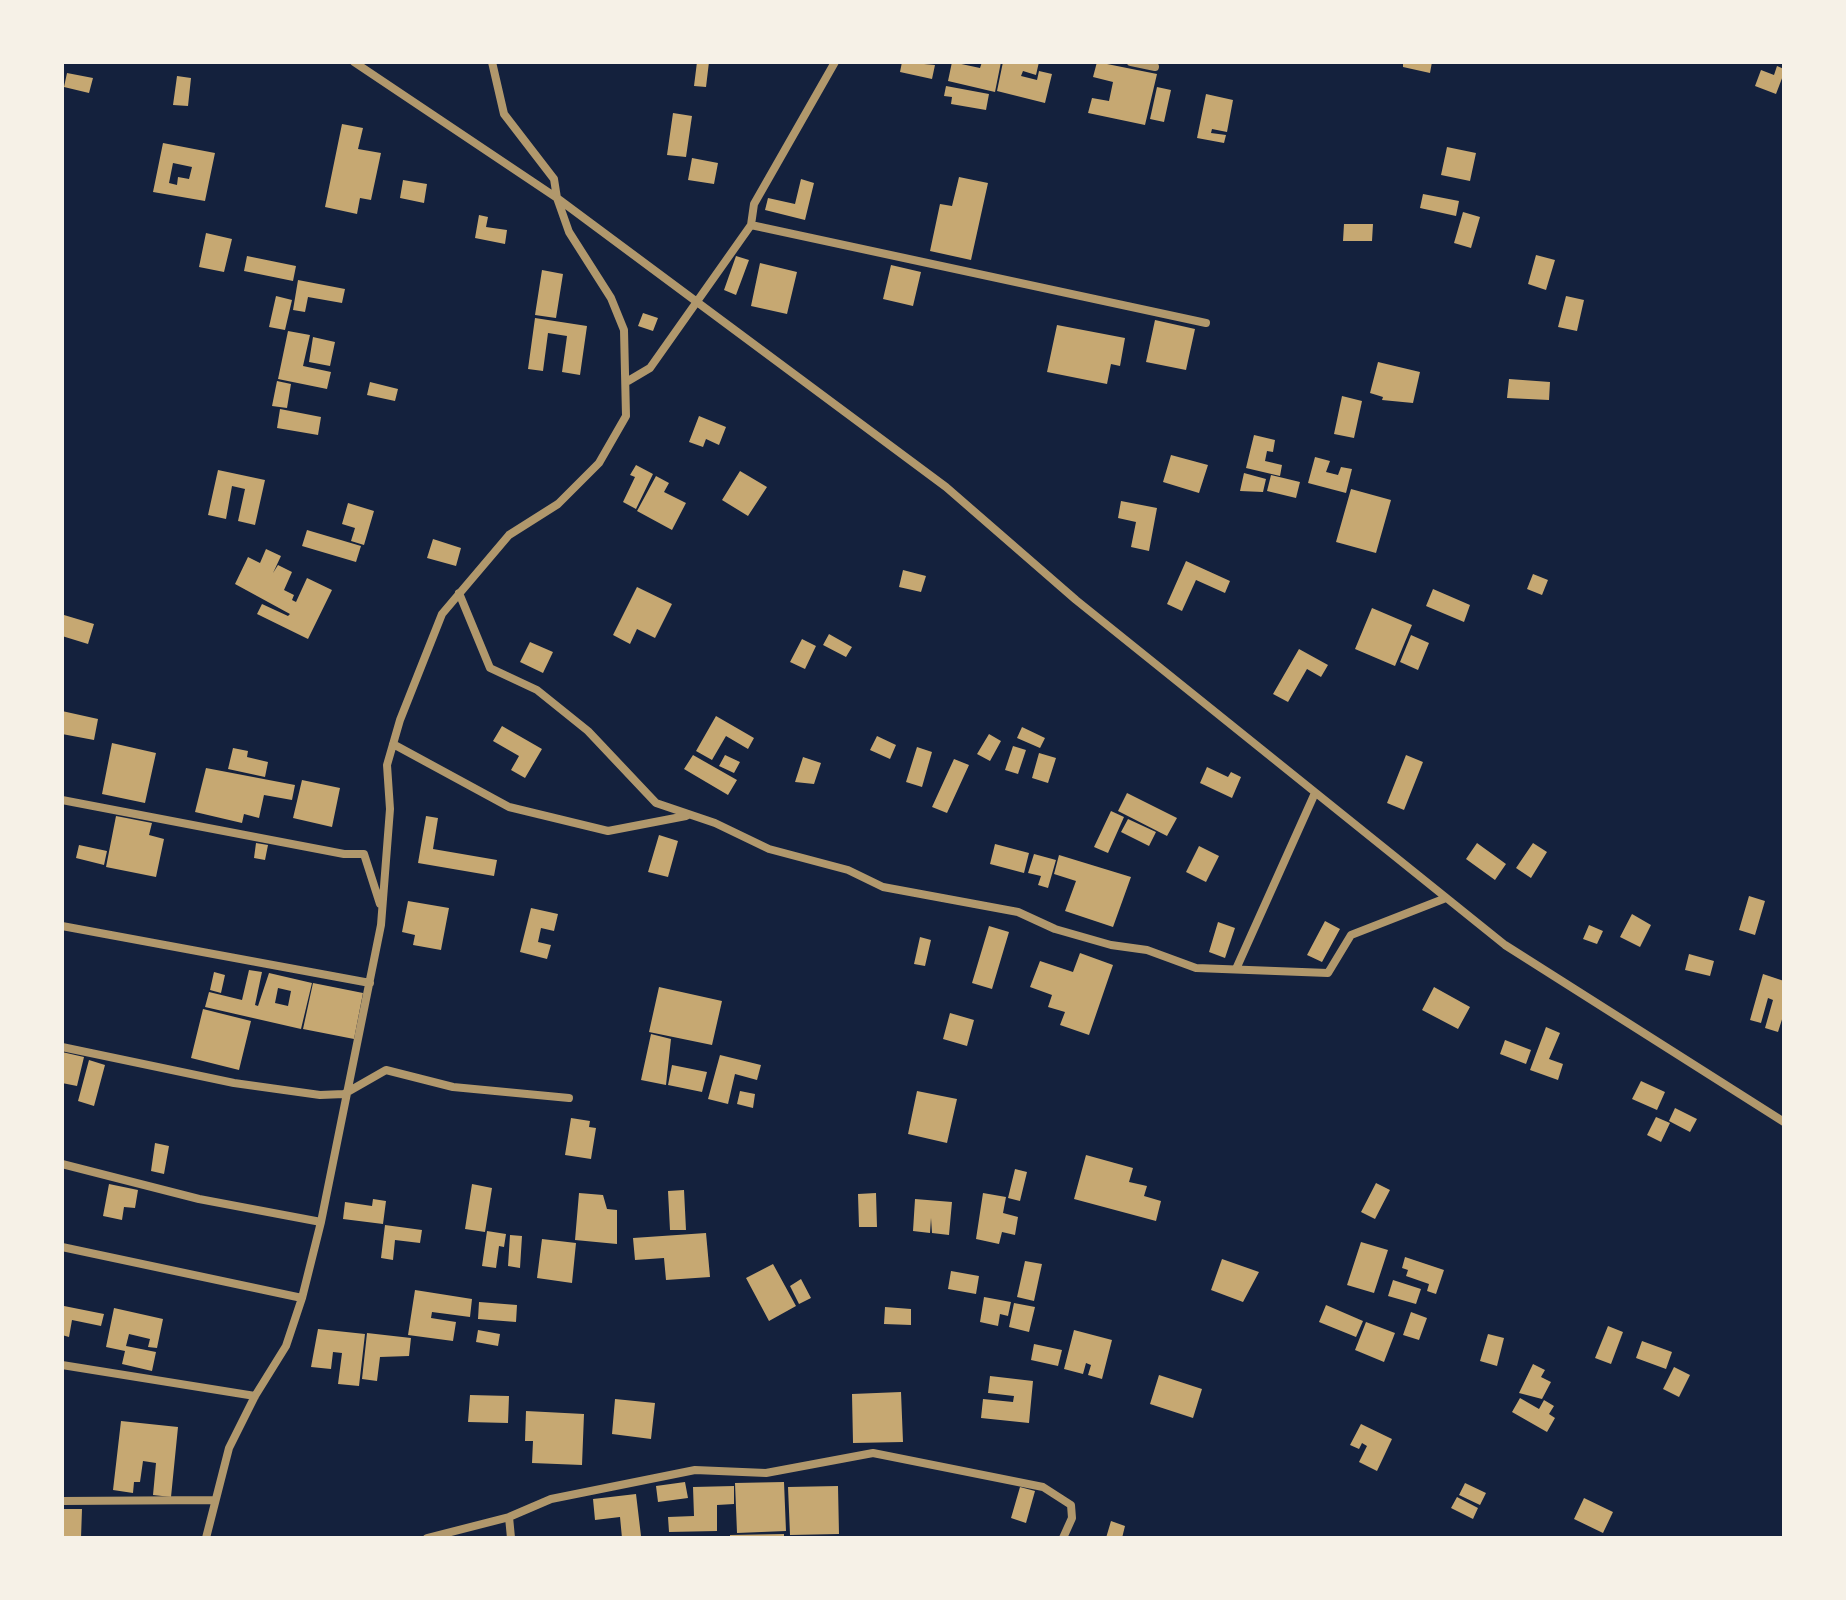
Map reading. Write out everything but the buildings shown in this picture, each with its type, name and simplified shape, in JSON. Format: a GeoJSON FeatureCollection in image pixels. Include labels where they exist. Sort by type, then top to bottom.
{"type":"FeatureCollection","features":[{"type":"Feature","properties":{"kind":"street"},"geometry":{"type":"LineString","coordinates":[[354,62],[557,198],[946,487],[1076,600],[1505,945],[1784,1122]]}},
{"type":"Feature","properties":{"kind":"street"},"geometry":{"type":"LineString","coordinates":[[206,1538],[229,1448],[255,1396],[286,1346],[321,1222],[382,909],[390,809],[387,765],[393,744],[442,614],[509,535],[558,504],[599,463],[626,416],[628,381],[624,330],[611,298],[569,232],[554,179],[504,114],[492,62]]}},
{"type":"Feature","properties":{"kind":"street"},"geometry":{"type":"LineString","coordinates":[[628,381],[650,368],[751,225],[754,204],[835,62]]}},
{"type":"Feature","properties":{"kind":"street"},"geometry":{"type":"LineString","coordinates":[[1131,62],[1155,67]]}},
{"type":"Feature","properties":{"kind":"street"},"geometry":{"type":"LineString","coordinates":[[751,225],[1206,323]]}},
{"type":"Feature","properties":{"kind":"street"},"geometry":{"type":"LineString","coordinates":[[459,593],[490,668],[537,690],[588,731],[656,803],[715,823],[769,849],[848,870],[883,887],[1018,912],[1055,929],[1111,945],[1147,950],[1196,968],[1328,973],[1351,935],[1446,898]]}},
{"type":"Feature","properties":{"kind":"street"},"geometry":{"type":"LineString","coordinates":[[393,744],[509,807],[608,831],[687,816]]}},
{"type":"Feature","properties":{"kind":"street"},"geometry":{"type":"LineString","coordinates":[[1236,969],[1315,793]]}},
{"type":"Feature","properties":{"kind":"street"},"geometry":{"type":"LineString","coordinates":[[62,800],[344,854],[364,854],[382,909]]}},
{"type":"Feature","properties":{"kind":"street"},"geometry":{"type":"LineString","coordinates":[[62,926],[370,983]]}},
{"type":"Feature","properties":{"kind":"street"},"geometry":{"type":"LineString","coordinates":[[62,1047],[234,1083],[320,1095],[344,1094],[386,1070],[453,1087],[569,1098]]}},
{"type":"Feature","properties":{"kind":"street"},"geometry":{"type":"LineString","coordinates":[[62,1164],[199,1199],[321,1222]]}},
{"type":"Feature","properties":{"kind":"street"},"geometry":{"type":"LineString","coordinates":[[62,1247],[302,1298]]}},
{"type":"Feature","properties":{"kind":"street"},"geometry":{"type":"LineString","coordinates":[[62,1365],[255,1396]]}},
{"type":"Feature","properties":{"kind":"street"},"geometry":{"type":"LineString","coordinates":[[427,1538],[509,1517],[551,1499],[695,1470],[766,1473],[873,1453],[1043,1487],[1071,1505],[1072,1518],[1063,1538]]}},
{"type":"Feature","properties":{"kind":"street"},"geometry":{"type":"LineString","coordinates":[[62,1501],[214,1500]]}},
{"type":"Feature","properties":{"kind":"street"},"geometry":{"type":"LineString","coordinates":[[509,1517],[511,1538]]}}]}
